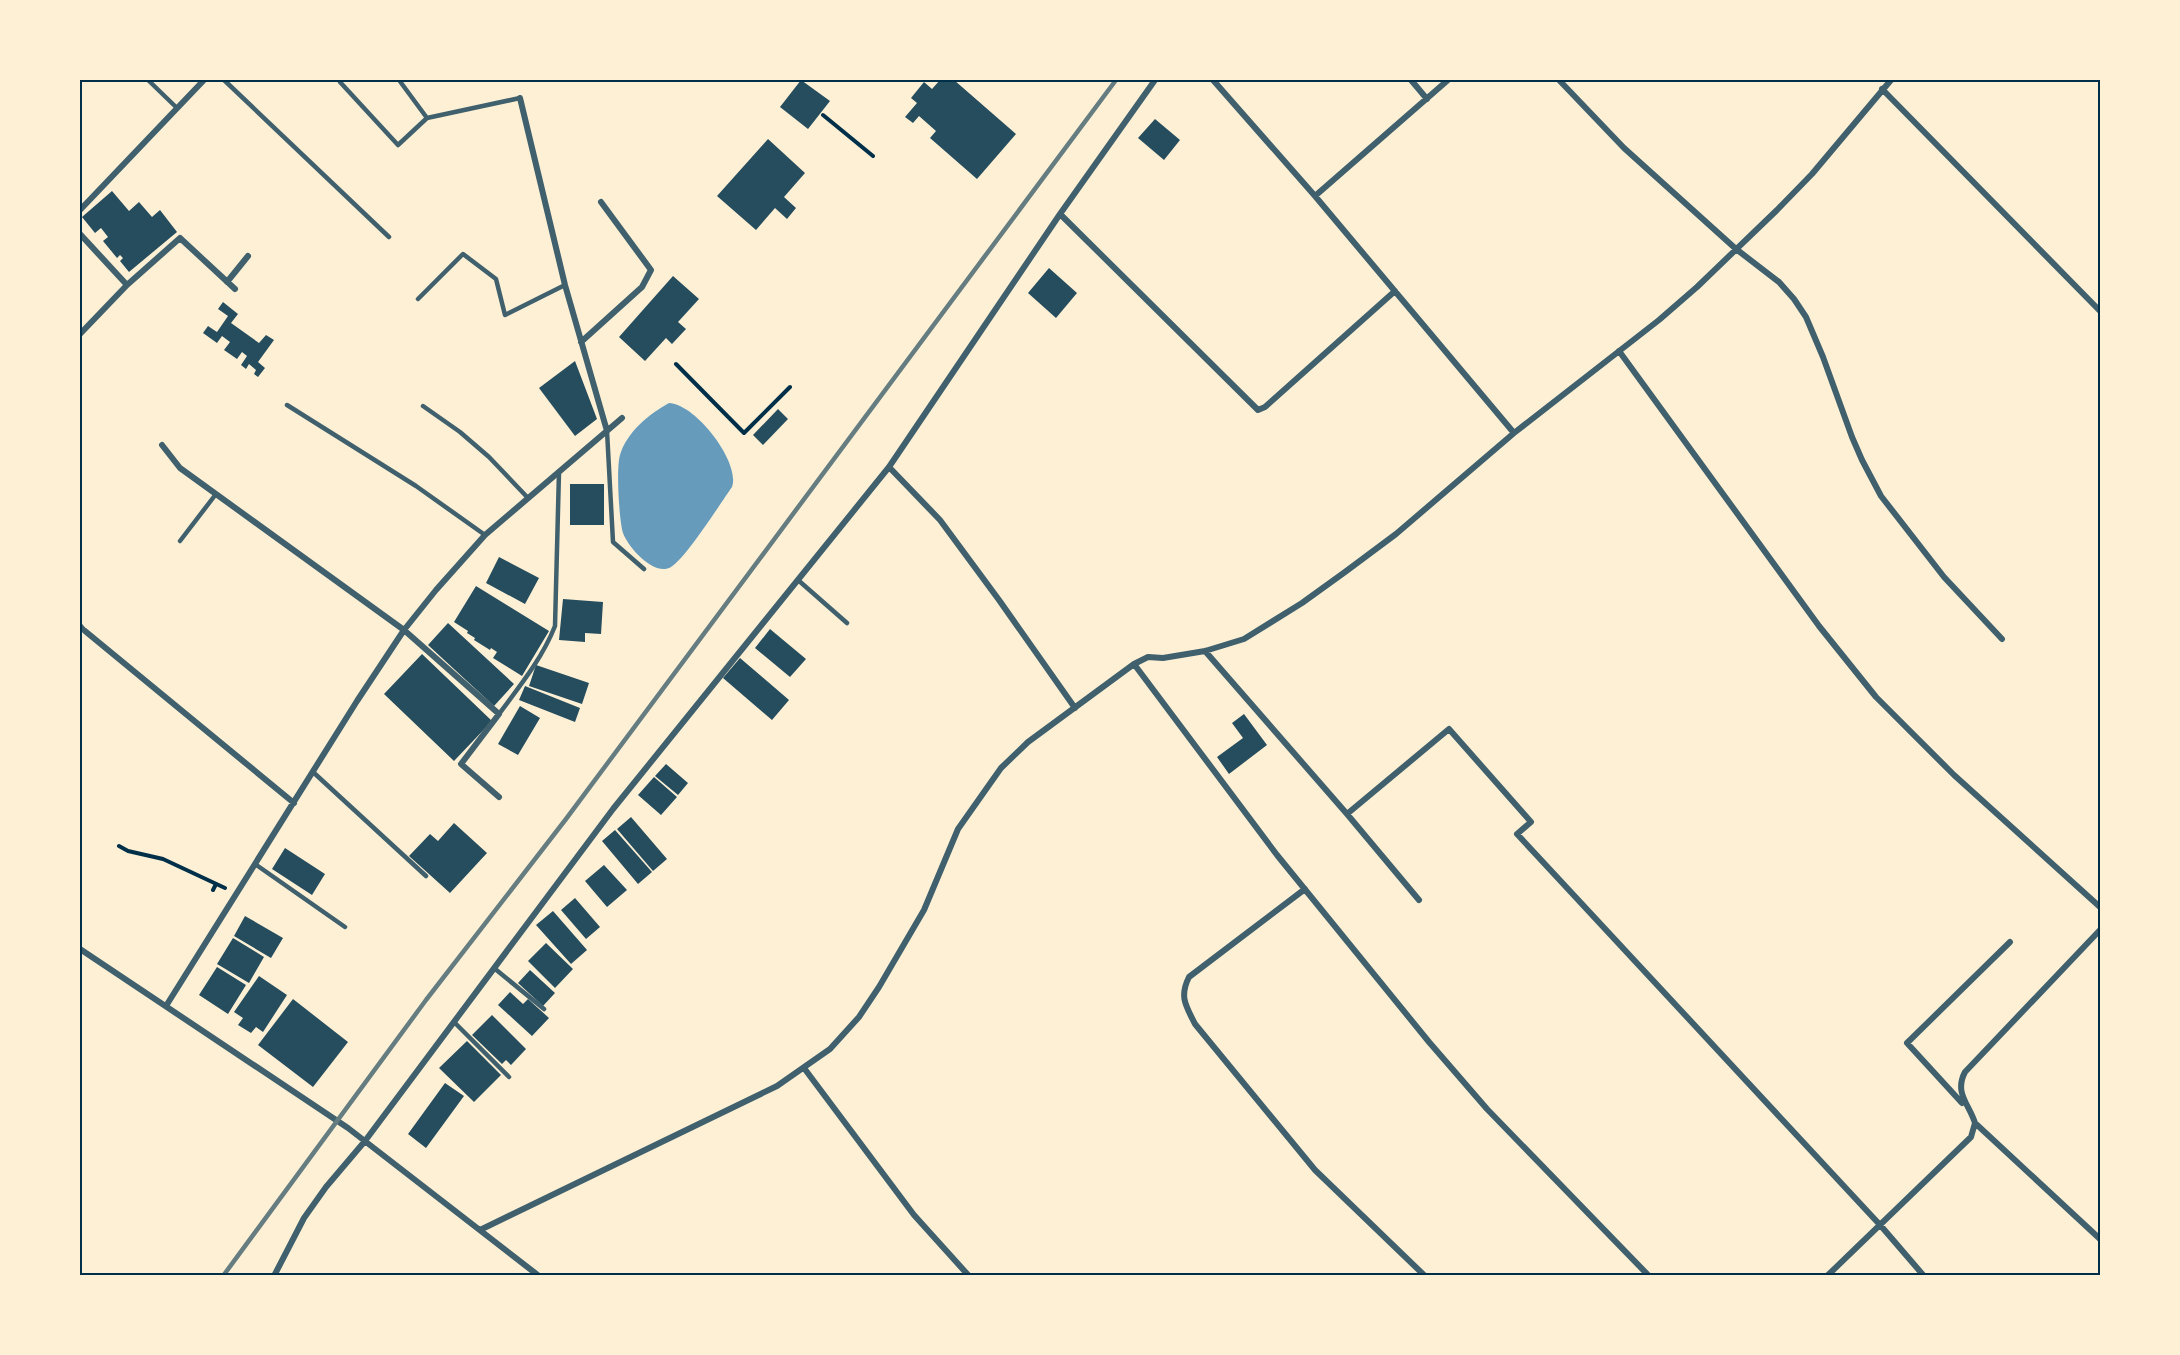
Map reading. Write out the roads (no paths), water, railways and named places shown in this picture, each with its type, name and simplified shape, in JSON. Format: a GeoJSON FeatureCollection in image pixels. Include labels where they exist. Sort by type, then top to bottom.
{"type":"FeatureCollection","features":[{"type":"Feature","properties":{"kind":"street"},"geometry":{"type":"LineString","coordinates":[[80,210],[204,80]]}},
{"type":"Feature","properties":{"kind":"street"},"geometry":{"type":"LineString","coordinates":[[275,1275],[304,1218],[326,1187],[365,1141],[613,809],[889,467],[1060,214],[1155,80]]}},
{"type":"Feature","properties":{"kind":"street"},"geometry":{"type":"LineString","coordinates":[[1213,80],[1316,196],[1514,433]]}},
{"type":"Feature","properties":{"kind":"street"},"geometry":{"type":"LineString","coordinates":[[1411,80],[1426,99]]}},
{"type":"Feature","properties":{"kind":"street"},"geometry":{"type":"LineString","coordinates":[[1316,196],[1448,80]]}},
{"type":"Feature","properties":{"kind":"street"},"geometry":{"type":"LineString","coordinates":[[1559,80],[1624,148],[1736,249],[1779,282],[1806,317],[1852,437],[1881,496],[1944,577],[2002,639]]}},
{"type":"Feature","properties":{"kind":"street"},"geometry":{"type":"LineString","coordinates":[[480,1230],[777,1086],[830,1049],[859,1017],[924,910],[958,829],[1001,768],[1028,742],[1134,663],[1148,657],[1180,657],[1244,639],[1302,603],[1395,534],[1514,433],[1682,300],[1812,174],[1891,80]]}},
{"type":"Feature","properties":{"kind":"street"},"geometry":{"type":"LineString","coordinates":[[1882,89],[2100,311]]}},
{"type":"Feature","properties":{"kind":"street"},"geometry":{"type":"LineString","coordinates":[[520,98],[565,285],[607,431]]}},
{"type":"Feature","properties":{"kind":"street"},"geometry":{"type":"LineString","coordinates":[[581,342],[642,287],[651,270],[601,202]]}},
{"type":"Feature","properties":{"kind":"street"},"geometry":{"type":"LineString","coordinates":[[1060,214],[1258,410],[1265,407],[1395,291]]}},
{"type":"Feature","properties":{"kind":"street"},"geometry":{"type":"LineString","coordinates":[[80,234],[127,285]]}},
{"type":"Feature","properties":{"kind":"street"},"geometry":{"type":"LineString","coordinates":[[80,334],[127,285],[180,238],[234,289]]}},
{"type":"Feature","properties":{"kind":"street"},"geometry":{"type":"LineString","coordinates":[[227,282],[248,256]]}},
{"type":"Feature","properties":{"kind":"street"},"geometry":{"type":"LineString","coordinates":[[1619,351],[1819,626],[1876,697],[1954,775],[2100,907]]}},
{"type":"Feature","properties":{"kind":"street"},"geometry":{"type":"LineString","coordinates":[[166,1006],[404,630],[435,590],[484,536],[622,418]]}},
{"type":"Feature","properties":{"kind":"street"},"geometry":{"type":"LineString","coordinates":[[162,445],[180,468],[404,630],[499,714],[461,764],[499,797]]}},
{"type":"Feature","properties":{"kind":"street"},"geometry":{"type":"LineString","coordinates":[[889,467],[939,520],[1075,708]]}},
{"type":"Feature","properties":{"kind":"street"},"geometry":{"type":"LineString","coordinates":[[85,631],[294,803]]}},
{"type":"Feature","properties":{"kind":"street"},"geometry":{"type":"LineString","coordinates":[[1205,651],[1419,900]]}},
{"type":"Feature","properties":{"kind":"street"},"geometry":{"type":"LineString","coordinates":[[1134,663],[1277,855],[1487,1109],[1649,1275]]}},
{"type":"Feature","properties":{"kind":"street"},"geometry":{"type":"LineString","coordinates":[[1347,814],[1449,729],[1531,822],[1517,834],[1924,1275]]}},
{"type":"Feature","properties":{"kind":"street"},"geometry":{"type":"LineString","coordinates":[[1305,889],[1189,977],[1183,989],[1185,1003],[1195,1024],[1315,1170],[1425,1275]]}},
{"type":"Feature","properties":{"kind":"street"},"geometry":{"type":"LineString","coordinates":[[1827,1275],[1971,1138],[1975,1123],[1963,1100],[1960,1087],[1968,1069],[2100,930]]}},
{"type":"Feature","properties":{"kind":"street"},"geometry":{"type":"LineString","coordinates":[[1971,1112],[1907,1043],[2010,942]]}},
{"type":"Feature","properties":{"kind":"street"},"geometry":{"type":"LineString","coordinates":[[80,949],[325,1112],[539,1275]]}},
{"type":"Feature","properties":{"kind":"street"},"geometry":{"type":"LineString","coordinates":[[804,1068],[914,1215],[969,1275]]}},
{"type":"Feature","properties":{"kind":"street"},"geometry":{"type":"LineString","coordinates":[[1975,1123],[2100,1239]]}},
{"type":"Feature","properties":{"kind":"lane"},"geometry":{"type":"LineString","coordinates":[[148,80],[177,108]]}},
{"type":"Feature","properties":{"kind":"lane"},"geometry":{"type":"LineString","coordinates":[[224,80],[388,237]]}},
{"type":"Feature","properties":{"kind":"lane"},"geometry":{"type":"LineString","coordinates":[[399,80],[427,117]]}},
{"type":"Feature","properties":{"kind":"lane"},"geometry":{"type":"LineString","coordinates":[[340,82],[398,145],[427,117],[520,98]]}},
{"type":"Feature","properties":{"kind":"lane"},"geometry":{"type":"LineString","coordinates":[[418,299],[463,254],[496,279],[506,315],[565,285]]}},
{"type":"Feature","properties":{"kind":"lane"},"geometry":{"type":"LineString","coordinates":[[287,405],[416,486],[484,536]]}},
{"type":"Feature","properties":{"kind":"lane"},"geometry":{"type":"LineString","coordinates":[[423,406],[460,432],[489,457],[528,498]]}},
{"type":"Feature","properties":{"kind":"lane"},"geometry":{"type":"LineString","coordinates":[[607,431],[613,543],[644,569]]}},
{"type":"Feature","properties":{"kind":"lane"},"geometry":{"type":"LineString","coordinates":[[499,714],[550,640],[555,626],[559,472]]}},
{"type":"Feature","properties":{"kind":"lane"},"geometry":{"type":"LineString","coordinates":[[180,541],[216,494]]}},
{"type":"Feature","properties":{"kind":"lane"},"geometry":{"type":"LineString","coordinates":[[798,580],[847,623]]}},
{"type":"Feature","properties":{"kind":"lane"},"geometry":{"type":"LineString","coordinates":[[80,625],[85,631]]}},
{"type":"Feature","properties":{"kind":"lane"},"geometry":{"type":"LineString","coordinates":[[313,772],[426,876]]}},
{"type":"Feature","properties":{"kind":"lane"},"geometry":{"type":"LineString","coordinates":[[255,864],[345,927]]}},
{"type":"Feature","properties":{"kind":"lane"},"geometry":{"type":"LineString","coordinates":[[494,968],[544,1010]]}},
{"type":"Feature","properties":{"kind":"lane"},"geometry":{"type":"LineString","coordinates":[[454,1022],[509,1077]]}},
{"type":"Feature","properties":{"kind":"water"},"geometry":{"type":"Polygon","coordinates":[[[669,403],[692,413],[714,436],[730,464],[733,477],[732,487],[694,542],[677,562],[664,569],[657,568],[642,559],[630,546],[623,533],[619,506],[618,471],[623,447],[633,431],[669,403]]]}},
{"type":"Feature","properties":{"kind":"railway"},"geometry":{"type":"LineString","coordinates":[[223,1276],[426,1000],[566,819],[1116,80]]}}]}
